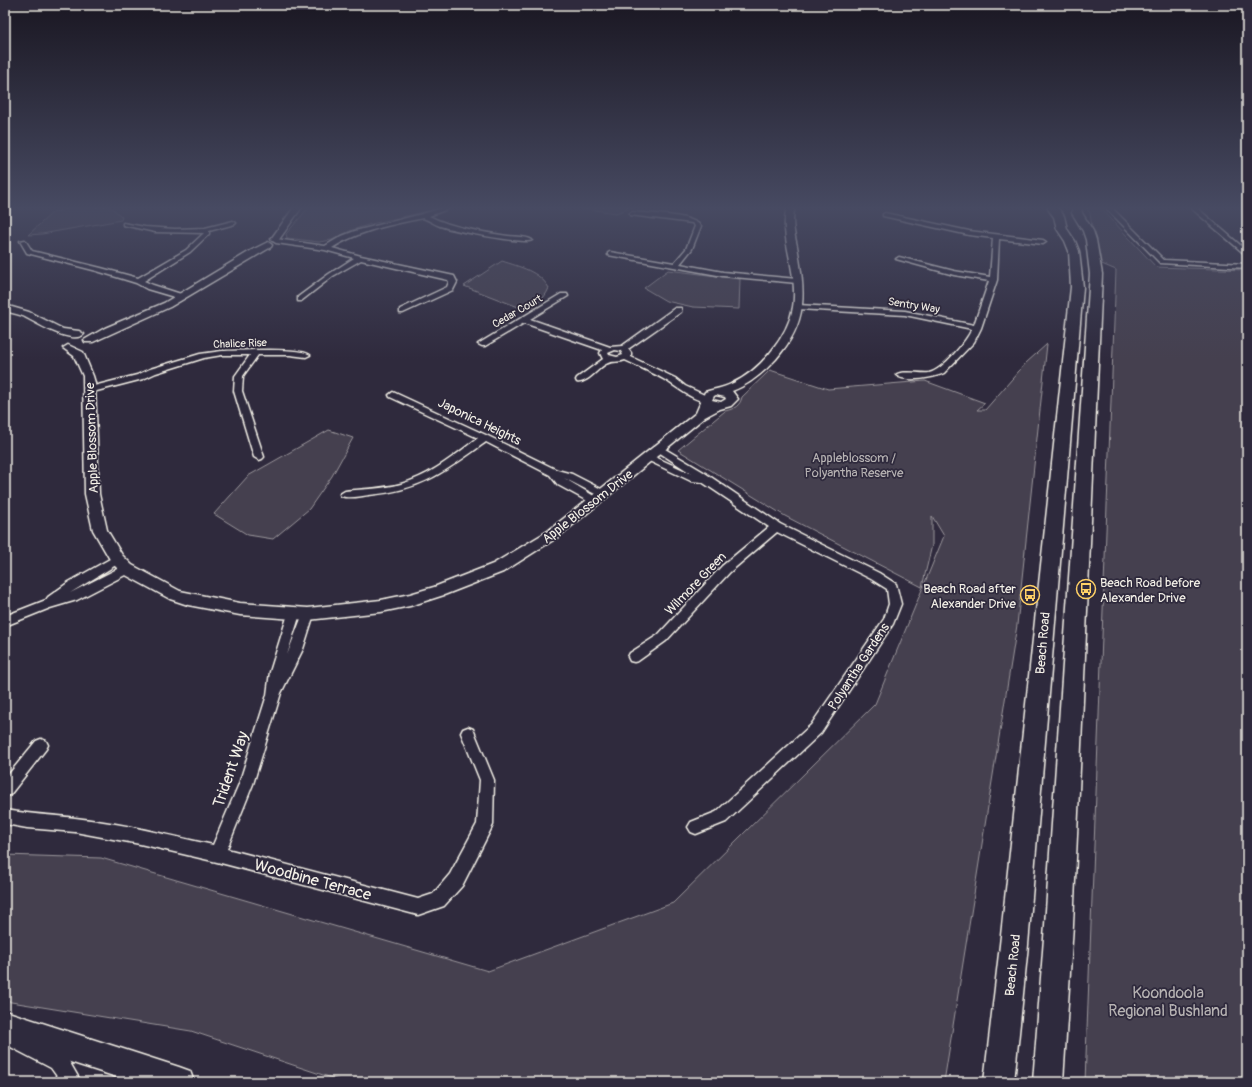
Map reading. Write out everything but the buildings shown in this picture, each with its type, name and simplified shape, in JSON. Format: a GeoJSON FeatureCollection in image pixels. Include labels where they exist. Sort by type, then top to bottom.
{"type":"FeatureCollection","features":[{"type":"Feature","properties":{"kind":"main road","name":"Beach Road"},"geometry":{"type":"LineString","coordinates":[[998,1082],[1014,945],[1077,287],[1075,258]]}},
{"type":"Feature","properties":{"kind":"main road"},"geometry":{"type":"LineString","coordinates":[[1049,1080],[1096,274],[1094,258]]}},
{"type":"Feature","properties":{"kind":"main road"},"geometry":{"type":"LineString","coordinates":[[5,1026],[179,1082]]}},
{"type":"Feature","properties":{"kind":"street"},"geometry":{"type":"LineString","coordinates":[[51,258],[99,269],[139,281],[180,297]]}},
{"type":"Feature","properties":{"kind":"street"},"geometry":{"type":"LineString","coordinates":[[139,281],[177,258]]}},
{"type":"Feature","properties":{"kind":"street"},"geometry":{"type":"LineString","coordinates":[[5,308],[26,314],[74,341],[109,329],[167,305],[244,258]]}},
{"type":"Feature","properties":{"kind":"street"},"geometry":{"type":"LineString","coordinates":[[301,299],[332,275],[360,258],[451,278],[453,282],[450,288],[403,311]]}},
{"type":"Feature","properties":{"kind":"street"},"geometry":{"type":"LineString","coordinates":[[630,258],[675,266],[762,278],[797,278]]}},
{"type":"Feature","properties":{"kind":"street"},"geometry":{"type":"LineString","coordinates":[[675,266],[682,258]]}},
{"type":"Feature","properties":{"kind":"street"},"geometry":{"type":"LineString","coordinates":[[524,320],[608,349],[618,348],[672,380],[682,388],[716,398],[738,385],[763,365],[784,343],[794,324],[798,304],[794,258]]}},
{"type":"Feature","properties":{"kind":"street"},"geometry":{"type":"LineString","coordinates":[[900,375],[921,376],[936,374],[941,371],[971,340],[989,295],[994,258]]}},
{"type":"Feature","properties":{"kind":"street"},"geometry":{"type":"LineString","coordinates":[[1158,258],[1162,262],[1247,266]]}},
{"type":"Feature","properties":{"kind":"street"},"geometry":{"type":"LineString","coordinates":[[899,259],[954,273],[992,280]]}},
{"type":"Feature","properties":{"kind":"street"},"geometry":{"type":"LineString","coordinates":[[147,285],[189,292]]}},
{"type":"Feature","properties":{"kind":"street","name":"Cedar Court"},"geometry":{"type":"LineString","coordinates":[[482,344],[564,296]]}},
{"type":"Feature","properties":{"kind":"street","name":"Sentry Way"},"geometry":{"type":"LineString","coordinates":[[798,304],[837,310],[847,308],[905,314],[977,328]]}},
{"type":"Feature","properties":{"kind":"street"},"geometry":{"type":"LineString","coordinates":[[608,349],[604,353],[606,357],[618,360],[625,353],[628,345],[678,310]]}},
{"type":"Feature","properties":{"kind":"street","name":"Apple Blossom Drive"},"geometry":{"type":"LineString","coordinates":[[74,341],[88,376],[92,494],[100,530],[117,559],[127,570],[188,599],[240,609],[294,614],[308,614],[381,606],[410,600],[440,591],[498,568],[554,534],[701,415],[716,398]]}},
{"type":"Feature","properties":{"kind":"street","name":"Chalice Rise"},"geometry":{"type":"LineString","coordinates":[[89,387],[140,377],[153,371],[203,356],[222,354],[290,353],[306,355]]}},
{"type":"Feature","properties":{"kind":"street"},"geometry":{"type":"LineString","coordinates":[[255,354],[239,376],[238,391],[259,457]]}},
{"type":"Feature","properties":{"kind":"street"},"geometry":{"type":"LineString","coordinates":[[580,380],[603,362],[610,359]]}},
{"type":"Feature","properties":{"kind":"street","name":"Japonica Heights"},"geometry":{"type":"LineString","coordinates":[[393,395],[485,438],[554,473],[562,483],[599,497]]}},
{"type":"Feature","properties":{"kind":"street"},"geometry":{"type":"LineString","coordinates":[[345,494],[377,492],[407,486],[441,470],[485,438]]}},
{"type":"Feature","properties":{"kind":"street","name":"Polyantha Gardens"},"geometry":{"type":"LineString","coordinates":[[655,453],[695,479],[705,480],[776,527],[875,576],[892,587],[895,604],[889,622],[816,729],[722,817],[696,827]]}},
{"type":"Feature","properties":{"kind":"street","name":"Wilmore Green"},"geometry":{"type":"LineString","coordinates":[[634,657],[662,638],[726,569],[776,527]]}},
{"type":"Feature","properties":{"kind":"street"},"geometry":{"type":"LineString","coordinates":[[47,604],[73,584],[117,559]]}},
{"type":"Feature","properties":{"kind":"street"},"geometry":{"type":"LineString","coordinates":[[5,621],[47,604],[73,597],[127,570]]}},
{"type":"Feature","properties":{"kind":"street","name":"Trident Way"},"geometry":{"type":"LineString","coordinates":[[274,695],[276,672],[294,614]]}},
{"type":"Feature","properties":{"kind":"street","name":"Trident Way"},"geometry":{"type":"LineString","coordinates":[[217,854],[246,784],[274,695],[297,649],[308,614]]}},
{"type":"Feature","properties":{"kind":"street","name":"Woodbine Terrace"},"geometry":{"type":"LineString","coordinates":[[5,817],[27,821],[74,825],[133,835],[217,854],[418,907],[438,900],[456,880],[484,825],[487,780],[468,733]]}},
{"type":"Feature","properties":{"kind":"street"},"geometry":{"type":"LineString","coordinates":[[5,790],[41,745]]}},
{"type":"Feature","properties":{"kind":"street"},"geometry":{"type":"LineString","coordinates":[[5,1034],[58,1061],[72,1082]]}},
{"type":"Feature","properties":{"kind":"green space","name":"Koondoola Regional Bushland"},"geometry":{"type":"Polygon","coordinates":[[[1096,258],[1147,258],[1156,267],[1247,270],[1247,1082],[1085,1082],[1116,270],[1097,262],[1096,258]]]}},
{"type":"Feature","properties":{"kind":"green space"},"geometry":{"type":"Polygon","coordinates":[[[502,261],[528,270],[540,277],[545,282],[549,288],[537,304],[526,310],[464,286],[502,261]]]}},
{"type":"Feature","properties":{"kind":"green space"},"geometry":{"type":"Polygon","coordinates":[[[668,270],[740,279],[739,309],[693,307],[666,301],[644,288],[668,270]]]}},
{"type":"Feature","properties":{"kind":"green space","name":"Appleblossom / Polyantha Reserve"},"geometry":{"type":"Polygon","coordinates":[[[1047,344],[1017,625],[944,1082],[344,1082],[191,1031],[5,1001],[5,855],[101,858],[488,971],[673,903],[875,704],[944,536],[932,516],[932,545],[922,587],[785,516],[678,450],[725,411],[736,407],[740,403],[742,397],[770,370],[828,389],[925,381],[985,403],[977,410],[985,410],[1026,363],[1047,344]]]}},
{"type":"Feature","properties":{"kind":"green space"},"geometry":{"type":"Polygon","coordinates":[[[329,430],[353,438],[332,476],[309,509],[273,539],[248,535],[214,514],[248,476],[329,430]]]}},
{"type":"Feature","properties":{"kind":"place","name":"Beach Road before Alexander Drive"},"geometry":{"type":"Point","coordinates":[1086,589]}},
{"type":"Feature","properties":{"kind":"place","name":"Beach Road after Alexander Drive"},"geometry":{"type":"Point","coordinates":[1030,595]}}]}
